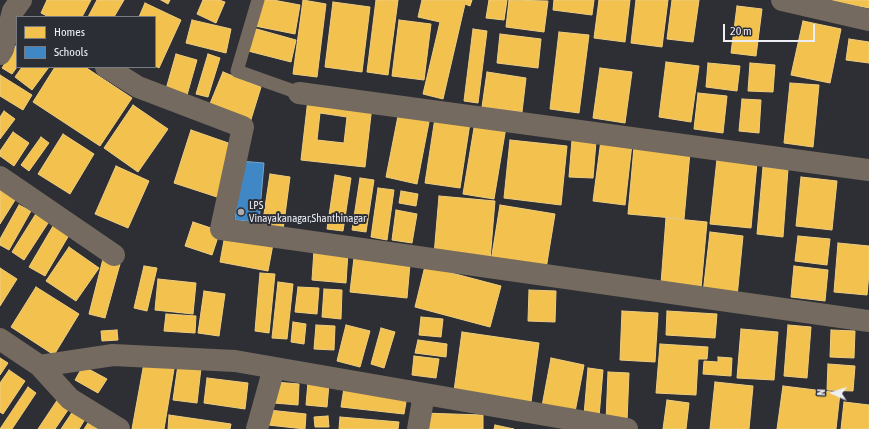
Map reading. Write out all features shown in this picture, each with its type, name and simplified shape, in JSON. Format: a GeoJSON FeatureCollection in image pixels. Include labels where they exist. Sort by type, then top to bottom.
{"type":"FeatureCollection","features":[{"type":"Feature","properties":{"kind":"street"},"geometry":{"type":"LineString","coordinates":[[782,0],[869,20]]}},
{"type":"Feature","properties":{"kind":"street"},"geometry":{"type":"LineString","coordinates":[[0,54],[3,49],[14,7]]}},
{"type":"Feature","properties":{"kind":"street"},"geometry":{"type":"LineString","coordinates":[[108,68],[138,87],[243,127],[221,229],[869,321]]}},
{"type":"Feature","properties":{"kind":"street"},"geometry":{"type":"LineString","coordinates":[[299,93],[869,170]]}},
{"type":"Feature","properties":{"kind":"street"},"geometry":{"type":"LineString","coordinates":[[0,177],[114,255]]}},
{"type":"Feature","properties":{"kind":"street"},"geometry":{"type":"LineString","coordinates":[[0,339],[40,366],[70,399],[119,429]]}},
{"type":"Feature","properties":{"kind":"street"},"geometry":{"type":"LineString","coordinates":[[40,366],[113,355],[235,361],[615,428]]}},
{"type":"Feature","properties":{"kind":"street"},"geometry":{"type":"LineString","coordinates":[[257,429],[274,368]]}},
{"type":"Feature","properties":{"kind":"street"},"geometry":{"type":"LineString","coordinates":[[418,429],[424,394]]}},
{"type":"Feature","properties":{"kind":"lane"},"geometry":{"type":"LineString","coordinates":[[258,0],[237,71],[299,93]]}},
{"type":"Feature","properties":{"kind":"building: Homes"},"geometry":{"type":"Polygon","coordinates":[[[47,0],[91,0],[83,16],[47,16],[41,13],[47,0]]]}},
{"type":"Feature","properties":{"kind":"building: Homes"},"geometry":{"type":"Polygon","coordinates":[[[97,0],[124,0],[115,16],[89,16],[97,0]]]}},
{"type":"Feature","properties":{"kind":"building: Homes"},"geometry":{"type":"Polygon","coordinates":[[[161,0],[170,0],[168,4],[161,0]]]}},
{"type":"Feature","properties":{"kind":"building: Homes"},"geometry":{"type":"Polygon","coordinates":[[[203,0],[219,0],[225,2],[216,23],[197,14],[203,0]]]}},
{"type":"Feature","properties":{"kind":"building: Homes"},"geometry":{"type":"Polygon","coordinates":[[[261,0],[273,0],[300,5],[295,34],[255,26],[261,0]]]}},
{"type":"Feature","properties":{"kind":"building: Homes"},"geometry":{"type":"Polygon","coordinates":[[[303,0],[326,4],[317,77],[293,74],[303,0]]]}},
{"type":"Feature","properties":{"kind":"building: Homes"},"geometry":{"type":"Polygon","coordinates":[[[376,0],[398,0],[388,75],[367,72],[376,0]]]}},
{"type":"Feature","properties":{"kind":"building: Homes"},"geometry":{"type":"Polygon","coordinates":[[[422,0],[472,0],[470,6],[465,4],[443,99],[423,94],[440,22],[418,17],[422,0]]]}},
{"type":"Feature","properties":{"kind":"building: Homes"},"geometry":{"type":"Polygon","coordinates":[[[489,0],[507,0],[504,20],[486,18],[489,0]]]}},
{"type":"Feature","properties":{"kind":"building: Homes"},"geometry":{"type":"Polygon","coordinates":[[[509,0],[548,1],[544,32],[506,27],[509,0]]]}},
{"type":"Feature","properties":{"kind":"building: Homes"},"geometry":{"type":"Polygon","coordinates":[[[554,0],[594,0],[592,15],[553,10],[554,0]]]}},
{"type":"Feature","properties":{"kind":"building: Homes"},"geometry":{"type":"Polygon","coordinates":[[[599,0],[630,0],[625,42],[594,38],[599,0]]]}},
{"type":"Feature","properties":{"kind":"building: Homes"},"geometry":{"type":"Polygon","coordinates":[[[636,0],[668,0],[662,47],[631,43],[636,0]]]}},
{"type":"Feature","properties":{"kind":"building: Homes"},"geometry":{"type":"Polygon","coordinates":[[[672,0],[699,0],[693,42],[667,39],[672,0]]]}},
{"type":"Feature","properties":{"kind":"building: Homes"},"geometry":{"type":"Polygon","coordinates":[[[826,0],[869,0],[869,8],[826,0]]]}},
{"type":"Feature","properties":{"kind":"building: Homes"},"geometry":{"type":"Polygon","coordinates":[[[333,2],[370,7],[362,72],[325,67],[333,2]]]}},
{"type":"Feature","properties":{"kind":"building: Homes"},"geometry":{"type":"Polygon","coordinates":[[[145,3],[181,20],[159,68],[156,66],[156,16],[139,16],[145,3]]]}},
{"type":"Feature","properties":{"kind":"building: Homes"},"geometry":{"type":"Polygon","coordinates":[[[737,6],[762,9],[756,56],[731,53],[737,6]]]}},
{"type":"Feature","properties":{"kind":"building: Homes"},"geometry":{"type":"Polygon","coordinates":[[[192,20],[231,29],[226,53],[186,43],[192,20]]]}},
{"type":"Feature","properties":{"kind":"building: Homes"},"geometry":{"type":"Polygon","coordinates":[[[399,20],[431,24],[424,80],[392,76],[399,20]]]}},
{"type":"Feature","properties":{"kind":"building: Homes"},"geometry":{"type":"Polygon","coordinates":[[[803,21],[841,29],[830,83],[791,75],[803,21]]]}},
{"type":"Feature","properties":{"kind":"building: Homes"},"geometry":{"type":"Polygon","coordinates":[[[253,28],[296,40],[291,62],[248,51],[253,28]]]}},
{"type":"Feature","properties":{"kind":"building: Homes"},"geometry":{"type":"Polygon","coordinates":[[[473,29],[487,31],[478,103],[464,101],[473,29]]]}},
{"type":"Feature","properties":{"kind":"building: Homes"},"geometry":{"type":"Polygon","coordinates":[[[559,32],[589,35],[579,113],[550,109],[559,32]]]}},
{"type":"Feature","properties":{"kind":"building: Homes"},"geometry":{"type":"Polygon","coordinates":[[[500,34],[541,39],[538,68],[497,63],[500,34]]]}},
{"type":"Feature","properties":{"kind":"building: Homes"},"geometry":{"type":"Polygon","coordinates":[[[849,39],[869,42],[869,63],[846,60],[849,39]]]}},
{"type":"Feature","properties":{"kind":"building: Homes"},"geometry":{"type":"Polygon","coordinates":[[[16,46],[16,68],[12,74],[2,68],[16,46]]]}},
{"type":"Feature","properties":{"kind":"building: Homes"},"geometry":{"type":"Polygon","coordinates":[[[176,54],[197,60],[187,95],[166,89],[176,54]]]}},
{"type":"Feature","properties":{"kind":"building: Homes"},"geometry":{"type":"Polygon","coordinates":[[[208,54],[220,58],[208,97],[196,94],[208,54]]]}},
{"type":"Feature","properties":{"kind":"building: Homes"},"geometry":{"type":"Polygon","coordinates":[[[666,62],[699,66],[691,122],[659,117],[666,62]]]}},
{"type":"Feature","properties":{"kind":"building: Homes"},"geometry":{"type":"Polygon","coordinates":[[[708,63],[740,66],[737,91],[706,87],[708,63]]]}},
{"type":"Feature","properties":{"kind":"building: Homes"},"geometry":{"type":"Polygon","coordinates":[[[750,63],[775,65],[773,92],[748,91],[750,63]]]}},
{"type":"Feature","properties":{"kind":"building: Homes"},"geometry":{"type":"Polygon","coordinates":[[[21,68],[48,68],[32,90],[15,77],[21,68]]]}},
{"type":"Feature","properties":{"kind":"building: Homes"},"geometry":{"type":"Polygon","coordinates":[[[54,68],[87,68],[132,98],[100,146],[33,102],[54,68]]]}},
{"type":"Feature","properties":{"kind":"building: Homes"},"geometry":{"type":"Polygon","coordinates":[[[600,68],[632,72],[625,123],[593,118],[600,68]]]}},
{"type":"Feature","properties":{"kind":"building: Homes"},"geometry":{"type":"Polygon","coordinates":[[[223,72],[261,87],[249,126],[207,111],[223,72]]]}},
{"type":"Feature","properties":{"kind":"building: Homes"},"geometry":{"type":"Polygon","coordinates":[[[487,72],[526,78],[522,112],[482,107],[487,72]]]}},
{"type":"Feature","properties":{"kind":"building: Homes"},"geometry":{"type":"Polygon","coordinates":[[[0,75],[32,95],[23,110],[0,96],[0,75]]]}},
{"type":"Feature","properties":{"kind":"building: Homes"},"geometry":{"type":"Polygon","coordinates":[[[790,83],[819,85],[813,147],[784,143],[790,83]]]}},
{"type":"Feature","properties":{"kind":"building: Homes"},"geometry":{"type":"Polygon","coordinates":[[[698,93],[727,96],[723,133],[694,129],[698,93]]]}},
{"type":"Feature","properties":{"kind":"building: Homes"},"geometry":{"type":"Polygon","coordinates":[[[308,99],[372,106],[365,167],[301,160],[308,99]],[[320,113],[317,140],[344,143],[347,117],[320,113]]]}},
{"type":"Feature","properties":{"kind":"building: Homes"},"geometry":{"type":"Polygon","coordinates":[[[742,99],[761,100],[759,133],[739,131],[742,99]]]}},
{"type":"Feature","properties":{"kind":"building: Homes"},"geometry":{"type":"Polygon","coordinates":[[[133,105],[168,129],[138,172],[104,148],[133,105]]]}},
{"type":"Feature","properties":{"kind":"building: Homes"},"geometry":{"type":"Polygon","coordinates":[[[4,111],[15,119],[0,139],[0,117],[4,111]]]}},
{"type":"Feature","properties":{"kind":"building: Homes"},"geometry":{"type":"Polygon","coordinates":[[[399,111],[430,117],[417,184],[386,177],[399,111]]]}},
{"type":"Feature","properties":{"kind":"building: Homes"},"geometry":{"type":"Polygon","coordinates":[[[435,118],[470,123],[460,188],[425,183],[435,118]]]}},
{"type":"Feature","properties":{"kind":"building: Homes"},"geometry":{"type":"Polygon","coordinates":[[[475,122],[506,127],[494,199],[463,194],[475,122]]]}},
{"type":"Feature","properties":{"kind":"building: Homes"},"geometry":{"type":"Polygon","coordinates":[[[191,130],[237,146],[220,198],[174,183],[191,130]]]}},
{"type":"Feature","properties":{"kind":"building: Homes"},"geometry":{"type":"Polygon","coordinates":[[[13,132],[29,143],[14,166],[0,156],[0,151],[13,132]]]}},
{"type":"Feature","properties":{"kind":"building: Homes"},"geometry":{"type":"Polygon","coordinates":[[[63,134],[94,154],[70,194],[38,174],[63,134]]]}},
{"type":"Feature","properties":{"kind":"building: Homes"},"geometry":{"type":"Polygon","coordinates":[[[41,137],[49,143],[29,171],[21,165],[41,137]]]}},
{"type":"Feature","properties":{"kind":"building: Homes"},"geometry":{"type":"Polygon","coordinates":[[[510,140],[567,146],[561,205],[504,198],[510,140]]]}},
{"type":"Feature","properties":{"kind":"building: Homes"},"geometry":{"type":"Polygon","coordinates":[[[572,140],[596,142],[593,178],[569,177],[572,140]]]}},
{"type":"Feature","properties":{"kind":"building: Homes"},"geometry":{"type":"Polygon","coordinates":[[[601,140],[632,144],[625,205],[593,201],[601,140]]]}},
{"type":"Feature","properties":{"kind":"building: Homes"},"geometry":{"type":"Polygon","coordinates":[[[634,147],[690,152],[684,219],[628,214],[634,147]]]}},
{"type":"Feature","properties":{"kind":"building: Homes"},"geometry":{"type":"Polygon","coordinates":[[[717,159],[757,163],[751,228],[710,224],[717,159]]]}},
{"type":"Feature","properties":{"kind":"building: Homes"},"geometry":{"type":"Polygon","coordinates":[[[116,166],[149,181],[128,228],[95,214],[116,166]]]}},
{"type":"Feature","properties":{"kind":"building: Homes"},"geometry":{"type":"Polygon","coordinates":[[[763,167],[788,169],[783,237],[757,234],[763,167]]]}},
{"type":"Feature","properties":{"kind":"building: Homes"},"geometry":{"type":"Polygon","coordinates":[[[270,174],[290,177],[283,230],[262,227],[270,174]]]}},
{"type":"Feature","properties":{"kind":"building: Homes"},"geometry":{"type":"Polygon","coordinates":[[[335,175],[351,178],[343,231],[327,229],[335,175]]]}},
{"type":"Feature","properties":{"kind":"building: Homes"},"geometry":{"type":"Polygon","coordinates":[[[801,177],[837,181],[832,230],[796,226],[801,177]]]}},
{"type":"Feature","properties":{"kind":"building: Homes"},"geometry":{"type":"Polygon","coordinates":[[[360,178],[374,180],[366,232],[352,230],[360,178]]]}},
{"type":"Feature","properties":{"kind":"building: Homes"},"geometry":{"type":"Polygon","coordinates":[[[0,187],[17,197],[0,224],[0,187]]]}},
{"type":"Feature","properties":{"kind":"building: Homes"},"geometry":{"type":"Polygon","coordinates":[[[378,188],[394,190],[387,240],[371,237],[378,188]]]}},
{"type":"Feature","properties":{"kind":"building: Homes"},"geometry":{"type":"Polygon","coordinates":[[[401,191],[418,194],[416,206],[399,203],[401,191]]]}},
{"type":"Feature","properties":{"kind":"building: Homes"},"geometry":{"type":"Polygon","coordinates":[[[439,196],[495,201],[490,260],[434,255],[439,196]]]}},
{"type":"Feature","properties":{"kind":"building: Homes"},"geometry":{"type":"Polygon","coordinates":[[[19,205],[31,211],[9,250],[0,245],[0,239],[19,205]]]}},
{"type":"Feature","properties":{"kind":"building: Homes"},"geometry":{"type":"Polygon","coordinates":[[[500,205],[555,214],[546,269],[491,261],[500,205]]]}},
{"type":"Feature","properties":{"kind":"building: Homes"},"geometry":{"type":"Polygon","coordinates":[[[396,210],[417,214],[412,243],[392,240],[396,210]]]}},
{"type":"Feature","properties":{"kind":"building: Homes"},"geometry":{"type":"Polygon","coordinates":[[[37,212],[50,220],[24,260],[12,252],[37,212]]]}},
{"type":"Feature","properties":{"kind":"building: Homes"},"geometry":{"type":"Polygon","coordinates":[[[666,218],[707,222],[701,288],[661,284],[666,218]]]}},
{"type":"Feature","properties":{"kind":"building: Homes"},"geometry":{"type":"Polygon","coordinates":[[[56,221],[72,230],[45,276],[29,267],[56,221]]]}},
{"type":"Feature","properties":{"kind":"building: Homes"},"geometry":{"type":"Polygon","coordinates":[[[193,222],[220,231],[212,255],[185,246],[193,222]]]}},
{"type":"Feature","properties":{"kind":"building: Homes"},"geometry":{"type":"Polygon","coordinates":[[[710,232],[743,236],[737,297],[703,293],[710,232]]]}},
{"type":"Feature","properties":{"kind":"building: Homes"},"geometry":{"type":"Polygon","coordinates":[[[225,235],[273,244],[268,271],[220,262],[225,235]]]}},
{"type":"Feature","properties":{"kind":"building: Homes"},"geometry":{"type":"Polygon","coordinates":[[[798,236],[830,239],[827,265],[795,261],[798,236]]]}},
{"type":"Feature","properties":{"kind":"building: Homes"},"geometry":{"type":"Polygon","coordinates":[[[838,243],[869,246],[867,295],[834,292],[838,243]]]}},
{"type":"Feature","properties":{"kind":"building: Homes"},"geometry":{"type":"Polygon","coordinates":[[[69,247],[99,268],[76,301],[46,281],[69,247]]]}},
{"type":"Feature","properties":{"kind":"building: Homes"},"geometry":{"type":"Polygon","coordinates":[[[314,250],[348,252],[346,283],[312,280],[314,250]]]}},
{"type":"Feature","properties":{"kind":"building: Homes"},"geometry":{"type":"Polygon","coordinates":[[[354,258],[410,264],[407,298],[350,292],[354,258]]]}},
{"type":"Feature","properties":{"kind":"building: Homes"},"geometry":{"type":"Polygon","coordinates":[[[103,259],[120,264],[105,318],[89,314],[103,259]]]}},
{"type":"Feature","properties":{"kind":"building: Homes"},"geometry":{"type":"Polygon","coordinates":[[[144,266],[157,268],[147,311],[134,308],[144,266]]]}},
{"type":"Feature","properties":{"kind":"building: Homes"},"geometry":{"type":"Polygon","coordinates":[[[425,266],[501,286],[490,327],[415,307],[425,266]]]}},
{"type":"Feature","properties":{"kind":"building: Homes"},"geometry":{"type":"Polygon","coordinates":[[[794,266],[828,270],[825,301],[791,297],[794,266]]]}},
{"type":"Feature","properties":{"kind":"building: Homes"},"geometry":{"type":"Polygon","coordinates":[[[0,268],[17,279],[0,306],[0,268]]]}},
{"type":"Feature","properties":{"kind":"building: Homes"},"geometry":{"type":"Polygon","coordinates":[[[260,273],[275,274],[269,333],[255,331],[260,273]]]}},
{"type":"Feature","properties":{"kind":"building: Homes"},"geometry":{"type":"Polygon","coordinates":[[[158,279],[196,283],[193,314],[155,310],[158,279]]]}},
{"type":"Feature","properties":{"kind":"building: Homes"},"geometry":{"type":"Polygon","coordinates":[[[278,282],[293,284],[287,339],[272,338],[278,282]]]}},
{"type":"Feature","properties":{"kind":"building: Homes"},"geometry":{"type":"Polygon","coordinates":[[[36,287],[79,314],[54,355],[11,327],[36,287]]]}},
{"type":"Feature","properties":{"kind":"building: Homes"},"geometry":{"type":"Polygon","coordinates":[[[298,287],[319,288],[317,314],[295,312],[298,287]]]}},
{"type":"Feature","properties":{"kind":"building: Homes"},"geometry":{"type":"Polygon","coordinates":[[[324,289],[342,290],[341,319],[322,317],[324,289]]]}},
{"type":"Feature","properties":{"kind":"building: Homes"},"geometry":{"type":"Polygon","coordinates":[[[529,290],[556,291],[555,322],[528,321],[529,290]]]}},
{"type":"Feature","properties":{"kind":"building: Homes"},"geometry":{"type":"Polygon","coordinates":[[[204,291],[225,294],[219,336],[198,333],[204,291]]]}},
{"type":"Feature","properties":{"kind":"building: Homes"},"geometry":{"type":"Polygon","coordinates":[[[622,311],[658,313],[655,362],[620,360],[622,311]]]}},
{"type":"Feature","properties":{"kind":"building: Homes"},"geometry":{"type":"Polygon","coordinates":[[[667,311],[717,314],[715,338],[666,335],[667,311]]]}},
{"type":"Feature","properties":{"kind":"building: Homes"},"geometry":{"type":"Polygon","coordinates":[[[166,314],[196,316],[195,333],[164,331],[166,314]]]}},
{"type":"Feature","properties":{"kind":"building: Homes"},"geometry":{"type":"Polygon","coordinates":[[[421,317],[443,319],[441,337],[419,335],[421,317]]]}},
{"type":"Feature","properties":{"kind":"building: Homes"},"geometry":{"type":"Polygon","coordinates":[[[293,322],[306,324],[304,344],[291,342],[293,322]]]}},
{"type":"Feature","properties":{"kind":"building: Homes"},"geometry":{"type":"Polygon","coordinates":[[[316,325],[335,326],[334,350],[314,349],[316,325]]]}},
{"type":"Feature","properties":{"kind":"building: Homes"},"geometry":{"type":"Polygon","coordinates":[[[346,325],[370,331],[360,367],[337,361],[346,325]]]}},
{"type":"Feature","properties":{"kind":"building: Homes"},"geometry":{"type":"Polygon","coordinates":[[[788,325],[811,327],[807,378],[784,376],[788,325]]]}},
{"type":"Feature","properties":{"kind":"building: Homes"},"geometry":{"type":"Polygon","coordinates":[[[381,328],[395,332],[384,368],[371,364],[381,328]]]}},
{"type":"Feature","properties":{"kind":"building: Homes"},"geometry":{"type":"Polygon","coordinates":[[[741,329],[778,332],[774,380],[737,378],[741,329]]]}},
{"type":"Feature","properties":{"kind":"building: Homes"},"geometry":{"type":"Polygon","coordinates":[[[117,330],[118,340],[102,341],[101,331],[117,330]]]}},
{"type":"Feature","properties":{"kind":"building: Homes"},"geometry":{"type":"Polygon","coordinates":[[[831,330],[855,331],[854,358],[830,357],[831,330]]]}},
{"type":"Feature","properties":{"kind":"building: Homes"},"geometry":{"type":"Polygon","coordinates":[[[462,332],[539,343],[531,402],[454,391],[462,332]]]}},
{"type":"Feature","properties":{"kind":"building: Homes"},"geometry":{"type":"Polygon","coordinates":[[[418,340],[447,344],[446,357],[415,353],[418,340]]]}},
{"type":"Feature","properties":{"kind":"building: Homes"},"geometry":{"type":"Polygon","coordinates":[[[660,344],[708,347],[707,359],[698,359],[696,395],[656,393],[660,344]]]}},
{"type":"Feature","properties":{"kind":"building: Homes"},"geometry":{"type":"Polygon","coordinates":[[[414,356],[439,359],[436,378],[412,375],[414,356]]]}},
{"type":"Feature","properties":{"kind":"building: Homes"},"geometry":{"type":"Polygon","coordinates":[[[718,357],[732,358],[731,376],[703,374],[704,361],[718,362],[718,357]]]}},
{"type":"Feature","properties":{"kind":"building: Homes"},"geometry":{"type":"Polygon","coordinates":[[[0,358],[8,363],[0,375],[0,358]]]}},
{"type":"Feature","properties":{"kind":"building: Homes"},"geometry":{"type":"Polygon","coordinates":[[[551,358],[584,365],[575,412],[542,406],[551,358]]]}},
{"type":"Feature","properties":{"kind":"building: Homes"},"geometry":{"type":"Polygon","coordinates":[[[144,363],[174,369],[164,429],[132,429],[144,363]]]}},
{"type":"Feature","properties":{"kind":"building: Homes"},"geometry":{"type":"Polygon","coordinates":[[[828,364],[855,366],[853,391],[827,390],[828,364]]]}},
{"type":"Feature","properties":{"kind":"building: Homes"},"geometry":{"type":"Polygon","coordinates":[[[178,365],[201,368],[197,403],[173,400],[178,365]]]}},
{"type":"Feature","properties":{"kind":"building: Homes"},"geometry":{"type":"Polygon","coordinates":[[[83,366],[107,379],[98,393],[75,380],[83,366]]]}},
{"type":"Feature","properties":{"kind":"building: Homes"},"geometry":{"type":"Polygon","coordinates":[[[588,368],[603,370],[599,417],[584,415],[588,368]]]}},
{"type":"Feature","properties":{"kind":"building: Homes"},"geometry":{"type":"Polygon","coordinates":[[[9,370],[25,381],[3,414],[0,412],[0,383],[9,370]]]}},
{"type":"Feature","properties":{"kind":"building: Homes"},"geometry":{"type":"Polygon","coordinates":[[[608,372],[629,373],[627,421],[606,421],[608,372]]]}},
{"type":"Feature","properties":{"kind":"building: Homes"},"geometry":{"type":"Polygon","coordinates":[[[207,378],[248,383],[245,409],[204,403],[207,378]]]}},
{"type":"Feature","properties":{"kind":"building: Homes"},"geometry":{"type":"Polygon","coordinates":[[[275,382],[299,384],[298,405],[274,403],[275,382]]]}},
{"type":"Feature","properties":{"kind":"building: Homes"},"geometry":{"type":"Polygon","coordinates":[[[308,382],[329,384],[327,407],[306,405],[308,382]]]}},
{"type":"Feature","properties":{"kind":"building: Homes"},"geometry":{"type":"Polygon","coordinates":[[[715,382],[753,386],[749,429],[710,429],[715,382]]]}},
{"type":"Feature","properties":{"kind":"building: Homes"},"geometry":{"type":"Polygon","coordinates":[[[783,386],[840,393],[836,429],[777,429],[783,386]]]}},
{"type":"Feature","properties":{"kind":"building: Homes"},"geometry":{"type":"Polygon","coordinates":[[[28,387],[36,393],[12,429],[0,429],[28,387]]]}},
{"type":"Feature","properties":{"kind":"building: Homes"},"geometry":{"type":"Polygon","coordinates":[[[344,388],[407,396],[404,414],[341,407],[344,388]]]}},
{"type":"Feature","properties":{"kind":"building: Homes"},"geometry":{"type":"Polygon","coordinates":[[[58,399],[70,407],[55,429],[38,429],[58,399]]]}},
{"type":"Feature","properties":{"kind":"building: Homes"},"geometry":{"type":"Polygon","coordinates":[[[667,400],[689,403],[686,429],[663,429],[667,400]]]}},
{"type":"Feature","properties":{"kind":"building: Homes"},"geometry":{"type":"Polygon","coordinates":[[[844,402],[869,405],[869,429],[841,429],[844,402]]]}},
{"type":"Feature","properties":{"kind":"building: Homes"},"geometry":{"type":"Polygon","coordinates":[[[75,408],[87,416],[79,429],[61,429],[75,408]]]}},
{"type":"Feature","properties":{"kind":"building: Homes"},"geometry":{"type":"Polygon","coordinates":[[[269,410],[306,414],[305,429],[268,425],[269,410]]]}},
{"type":"Feature","properties":{"kind":"building: Homes"},"geometry":{"type":"Polygon","coordinates":[[[423,413],[483,415],[483,429],[422,429],[423,413]]]}},
{"type":"Feature","properties":{"kind":"building: Homes"},"geometry":{"type":"Polygon","coordinates":[[[169,415],[231,424],[230,429],[168,429],[169,415]]]}},
{"type":"Feature","properties":{"kind":"building: Homes"},"geometry":{"type":"Polygon","coordinates":[[[328,416],[329,427],[315,427],[314,417],[328,416]]]}},
{"type":"Feature","properties":{"kind":"building: Homes"},"geometry":{"type":"Polygon","coordinates":[[[340,417],[399,422],[398,429],[339,429],[340,417]]]}},
{"type":"Feature","properties":{"kind":"building: Homes"},"geometry":{"type":"Polygon","coordinates":[[[88,423],[98,429],[84,429],[88,423]]]}},
{"type":"Feature","properties":{"kind":"building: Homes"},"geometry":{"type":"Polygon","coordinates":[[[495,425],[514,429],[494,429],[495,425]]]}},
{"type":"Feature","properties":{"kind":"building: Schools"},"geometry":{"type":"Polygon","coordinates":[[[239,161],[264,163],[259,222],[235,220],[239,161]]]}},
{"type":"Feature","properties":{"kind":"place","name":"LPS Vinayakanagar,Shanthinagar"},"geometry":{"type":"Point","coordinates":[241,212]}}]}
